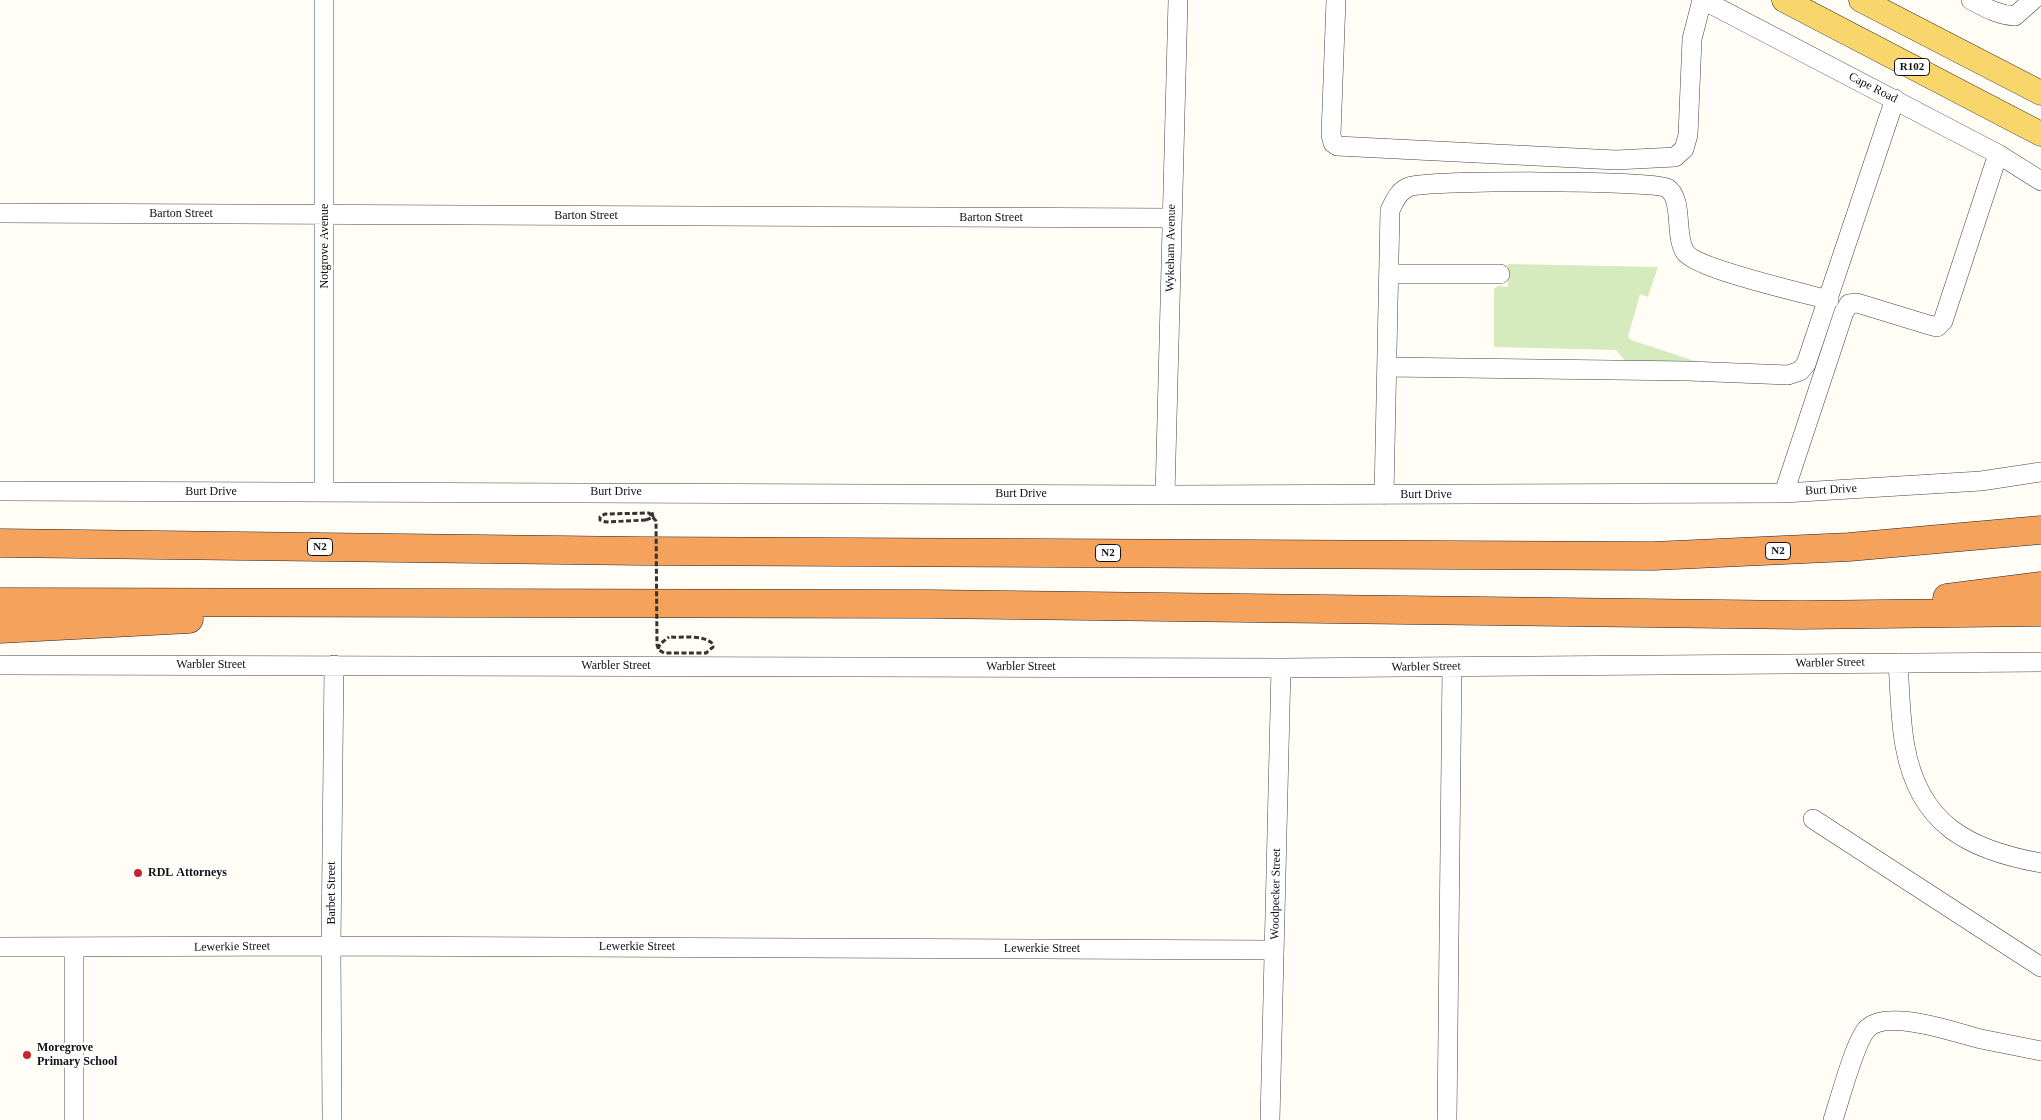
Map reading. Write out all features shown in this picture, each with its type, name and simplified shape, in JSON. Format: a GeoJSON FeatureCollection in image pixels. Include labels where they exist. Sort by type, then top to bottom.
{"type":"FeatureCollection","features":[{"type":"Feature","properties":{"kind":"highway"},"geometry":{"type":"LineString","coordinates":[[1980,536],[2041,526]]}},
{"type":"Feature","properties":{"kind":"highway","name":"N2"},"geometry":{"type":"LineString","coordinates":[[0,543],[640,551],[1653,556],[1817,549],[2041,530]]}},
{"type":"Feature","properties":{"kind":"highway"},"geometry":{"type":"LineString","coordinates":[[1801,615],[2041,586]]}},
{"type":"Feature","properties":{"kind":"highway"},"geometry":{"type":"LineString","coordinates":[[0,602],[929,604],[1801,615],[2041,612]]}},
{"type":"Feature","properties":{"kind":"highway"},"geometry":{"type":"LineString","coordinates":[[0,629],[427,604]]}},
{"type":"Feature","properties":{"kind":"main road","name":"R102"},"geometry":{"type":"LineString","coordinates":[[1784,0],[2041,134]]}},
{"type":"Feature","properties":{"kind":"main road"},"geometry":{"type":"LineString","coordinates":[[1861,0],[2041,93]]}},
{"type":"Feature","properties":{"kind":"street","name":"Notgrove Avenue"},"geometry":{"type":"LineString","coordinates":[[324,0],[324,492]]}},
{"type":"Feature","properties":{"kind":"street","name":"Wykeham Avenue"},"geometry":{"type":"LineString","coordinates":[[1165,495],[1178,0]]}},
{"type":"Feature","properties":{"kind":"street"},"geometry":{"type":"LineString","coordinates":[[1336,0],[1331,135],[1333,144],[1337,146],[1616,160],[1675,157],[1684,149],[1688,135],[1693,32],[1702,0]]}},
{"type":"Feature","properties":{"kind":"street","name":"Cape Road"},"geometry":{"type":"LineString","coordinates":[[1702,0],[1895,99],[1998,154],[2041,181]]}},
{"type":"Feature","properties":{"kind":"street"},"geometry":{"type":"LineString","coordinates":[[1971,0],[2004,16],[2015,16],[2033,0]]}},
{"type":"Feature","properties":{"kind":"street"},"geometry":{"type":"LineString","coordinates":[[1387,367],[1794,374],[1806,364],[1895,99]]}},
{"type":"Feature","properties":{"kind":"street"},"geometry":{"type":"LineString","coordinates":[[1784,493],[1844,312],[1849,304],[1857,303],[1929,325],[1937,326],[1943,321],[1998,154]]}},
{"type":"Feature","properties":{"kind":"street"},"geometry":{"type":"LineString","coordinates":[[1384,495],[1390,210],[1397,196],[1409,187],[1435,184],[1611,182],[1658,185],[1672,192],[1676,202],[1681,241],[1686,253],[1694,259],[1726,272],[1828,300]]}},
{"type":"Feature","properties":{"kind":"street","name":"Barton Street"},"geometry":{"type":"LineString","coordinates":[[0,213],[1171,218]]}},
{"type":"Feature","properties":{"kind":"street"},"geometry":{"type":"LineString","coordinates":[[1389,274],[1500,274]]}},
{"type":"Feature","properties":{"kind":"street","name":"Burt Drive"},"geometry":{"type":"LineString","coordinates":[[0,491],[1165,495],[1784,493],[1981,481],[2041,472]]}},
{"type":"Feature","properties":{"kind":"street","name":"Warbler Street"},"geometry":{"type":"LineString","coordinates":[[0,665],[1281,668],[2041,662]]}},
{"type":"Feature","properties":{"kind":"street"},"geometry":{"type":"LineString","coordinates":[[1898,663],[1905,746],[1913,774],[1923,797],[1948,828],[1963,838],[2008,857],[2041,864]]}},
{"type":"Feature","properties":{"kind":"street","name":"Barbet Street"},"geometry":{"type":"LineString","coordinates":[[332,1120],[331,946],[334,665]]}},
{"type":"Feature","properties":{"kind":"street"},"geometry":{"type":"LineString","coordinates":[[1448,1120],[1452,667]]}},
{"type":"Feature","properties":{"kind":"street","name":"Woodpecker Street"},"geometry":{"type":"LineString","coordinates":[[1270,1120],[1281,668]]}},
{"type":"Feature","properties":{"kind":"street"},"geometry":{"type":"LineString","coordinates":[[1812,819],[2041,967]]}},
{"type":"Feature","properties":{"kind":"street","name":"Lewerkie Street"},"geometry":{"type":"LineString","coordinates":[[0,947],[331,946],[1274,950]]}},
{"type":"Feature","properties":{"kind":"street"},"geometry":{"type":"LineString","coordinates":[[74,948],[74,1120]]}},
{"type":"Feature","properties":{"kind":"street"},"geometry":{"type":"LineString","coordinates":[[1833,1120],[1859,1042],[1867,1029],[1880,1021],[1925,1024],[2041,1051]]}},
{"type":"Feature","properties":{"kind":"path"},"geometry":{"type":"LineString","coordinates":[[646,520],[606,522],[600,520],[600,517],[605,514],[649,513],[656,521],[657,645],[659,650],[664,653],[706,653],[713,647],[710,640],[704,638],[669,637]]}},
{"type":"Feature","properties":{"kind":"green space"},"geometry":{"type":"Polygon","coordinates":[[[1508,264],[1658,267],[1648,297],[1640,294],[1628,337],[1631,340],[1704,364],[1625,361],[1616,350],[1494,347],[1494,289],[1498,286],[1508,287],[1508,264]]]}},
{"type":"Feature","properties":{"kind":"place","name":"RDL Attorneys"},"geometry":{"type":"Point","coordinates":[138,873]}},
{"type":"Feature","properties":{"kind":"place","name":"Moregrove Primary School"},"geometry":{"type":"Point","coordinates":[27,1055]}}]}
